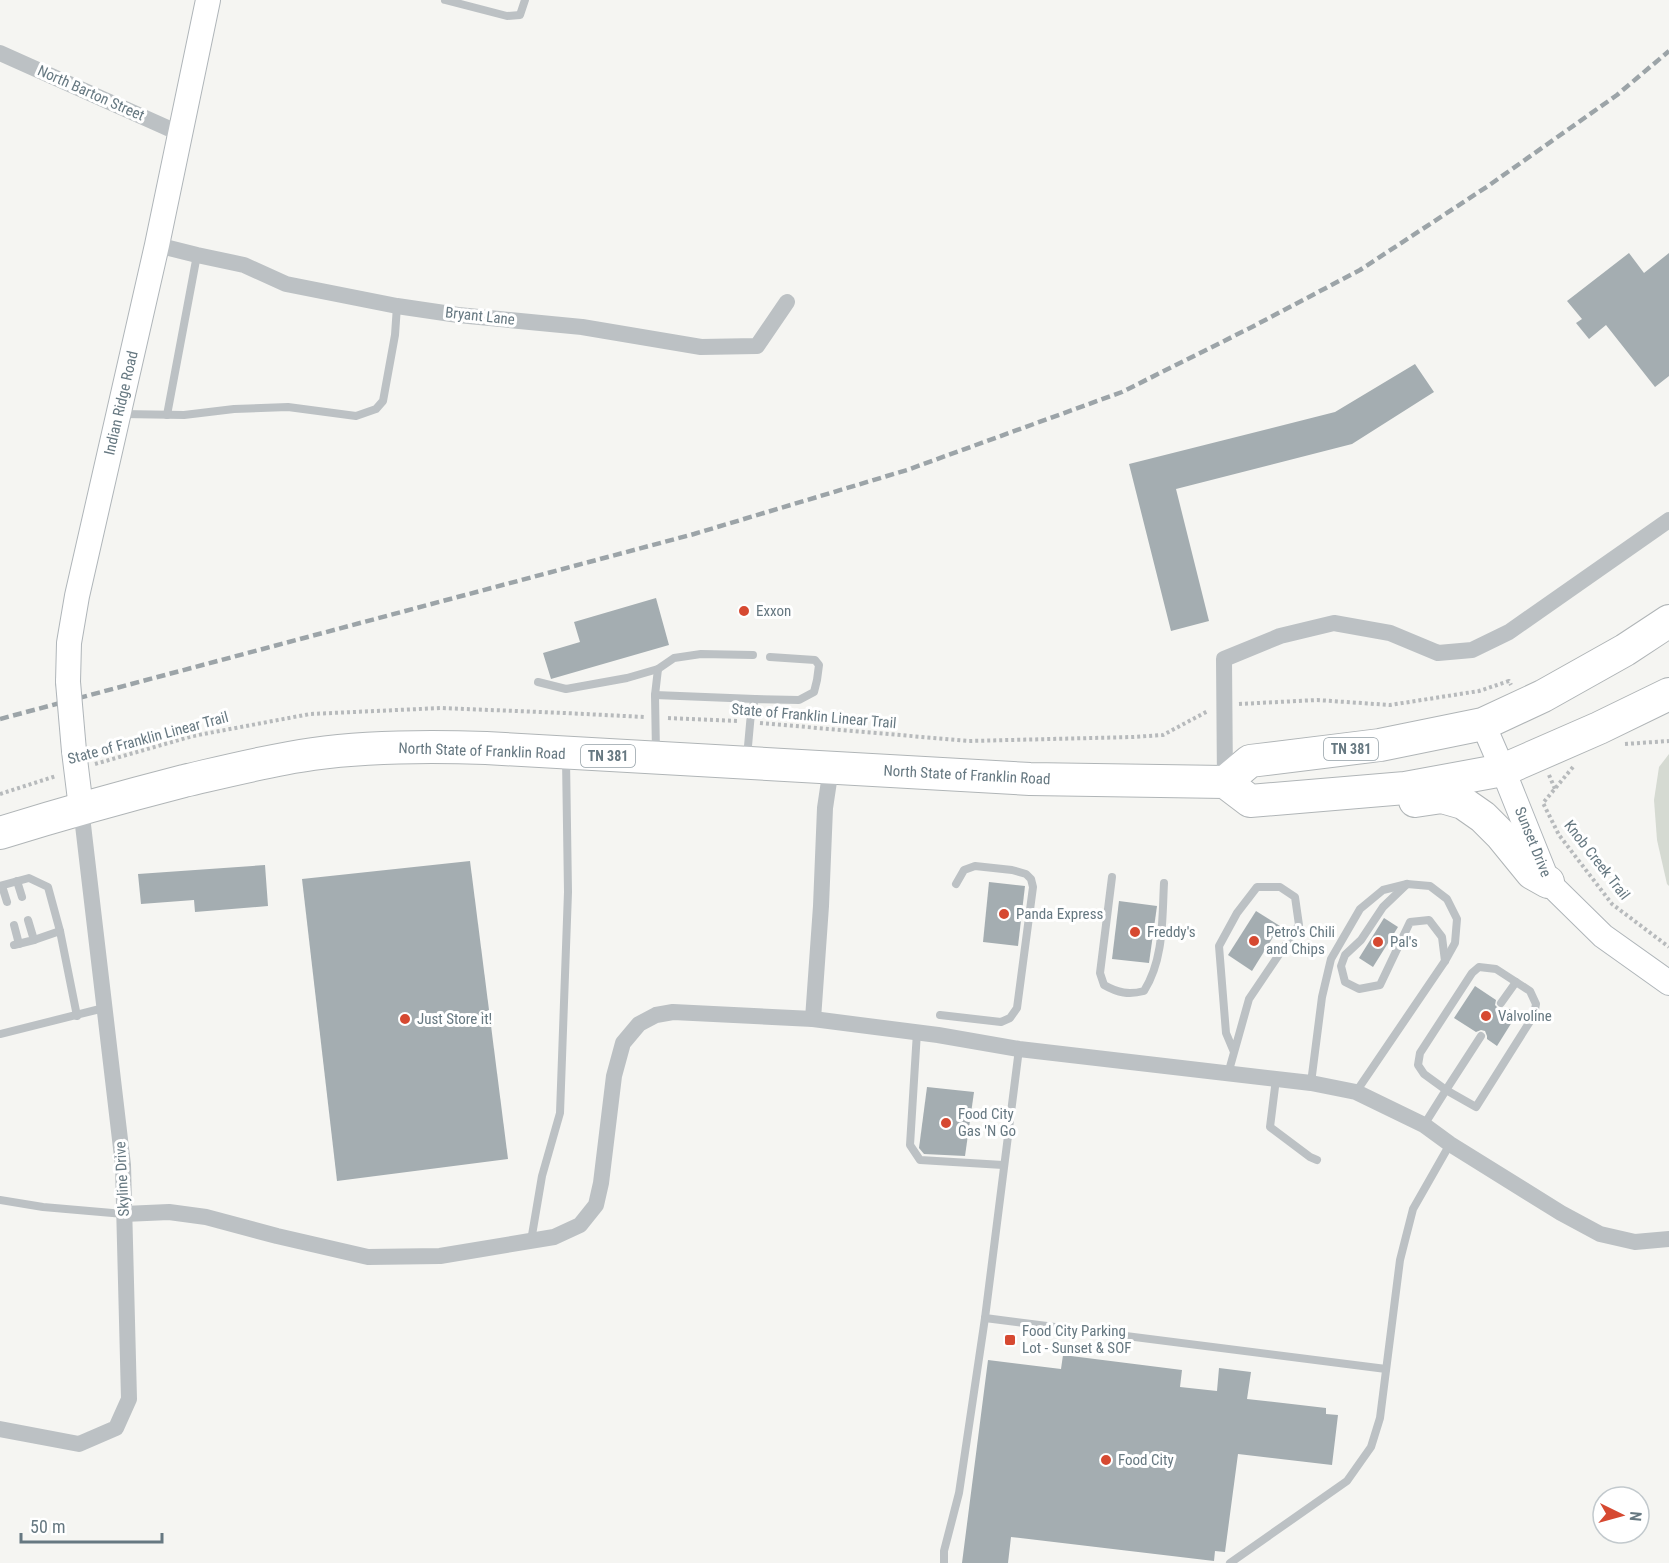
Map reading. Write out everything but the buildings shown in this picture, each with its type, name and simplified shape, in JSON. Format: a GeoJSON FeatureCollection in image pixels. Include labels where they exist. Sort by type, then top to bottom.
{"type":"FeatureCollection","features":[{"type":"Feature","properties":{"kind":"highway","name":"TN 381"},"geometry":{"type":"LineString","coordinates":[[1225,782],[1251,761],[1380,746],[1483,724],[1544,696],[1615,656],[1669,621]]}},
{"type":"Feature","properties":{"kind":"highway"},"geometry":{"type":"LineString","coordinates":[[1225,782],[1250,801],[1405,788],[1503,770],[1669,694]]}},
{"type":"Feature","properties":{"kind":"highway","name":"North State of Franklin Road"},"geometry":{"type":"LineString","coordinates":[[0,832],[81,808],[236,768],[313,754],[427,746],[1030,779],[1225,782]]}},
{"type":"Feature","properties":{"kind":"highway"},"geometry":{"type":"LineString","coordinates":[[1307,797],[1382,806],[1442,797],[1463,803],[1495,829],[1532,873],[1548,882]]}},
{"type":"Feature","properties":{"kind":"street","name":"Indian Ridge Road"},"geometry":{"type":"LineString","coordinates":[[81,808],[68,682],[69,643],[77,596],[157,245],[208,0]]}},
{"type":"Feature","properties":{"kind":"street","name":"North Barton Street"},"geometry":{"type":"LineString","coordinates":[[0,53],[181,134]]}},
{"type":"Feature","properties":{"kind":"street","name":"Bryant Lane"},"geometry":{"type":"LineString","coordinates":[[157,245],[244,265],[286,284],[397,306],[458,315],[582,327],[701,347],[757,346],[788,302]]}},
{"type":"Feature","properties":{"kind":"street"},"geometry":{"type":"LineString","coordinates":[[1225,782],[1224,659],[1280,636],[1335,623],[1390,633],[1438,653],[1472,650],[1509,632],[1669,520]]}},
{"type":"Feature","properties":{"kind":"street","name":"Sunset Drive"},"geometry":{"type":"LineString","coordinates":[[1483,724],[1548,882],[1603,936],[1669,983]]}},
{"type":"Feature","properties":{"kind":"street"},"geometry":{"type":"LineString","coordinates":[[813,1019],[825,808],[831,768]]}},
{"type":"Feature","properties":{"kind":"street","name":"Skyline Drive"},"geometry":{"type":"LineString","coordinates":[[0,1429],[79,1444],[116,1428],[129,1400],[123,1165],[81,808]]}},
{"type":"Feature","properties":{"kind":"street"},"geometry":{"type":"LineString","coordinates":[[124,1214],[169,1212],[206,1217],[368,1257],[440,1256],[554,1237],[580,1225],[596,1205],[601,1183],[614,1076],[623,1043],[639,1024],[656,1015],[673,1012],[813,1019],[917,1032],[1019,1049],[1311,1083],[1356,1092],[1424,1125],[1450,1144],[1599,1234],[1635,1242],[1669,1239]]}},
{"type":"Feature","properties":{"kind":"lane"},"geometry":{"type":"LineString","coordinates":[[445,0],[507,16],[520,15],[525,0]]}},
{"type":"Feature","properties":{"kind":"lane"},"geometry":{"type":"LineString","coordinates":[[167,415],[197,255]]}},
{"type":"Feature","properties":{"kind":"lane"},"geometry":{"type":"LineString","coordinates":[[118,414],[184,415],[234,409],[288,407],[356,416],[376,409],[383,400],[395,336],[397,306]]}},
{"type":"Feature","properties":{"kind":"lane"},"geometry":{"type":"LineString","coordinates":[[538,682],[566,689],[627,678],[658,669],[674,658],[701,654],[753,655]]}},
{"type":"Feature","properties":{"kind":"lane"},"geometry":{"type":"LineString","coordinates":[[655,695],[799,700],[814,692],[819,665],[815,660],[770,657]]}},
{"type":"Feature","properties":{"kind":"lane"},"geometry":{"type":"LineString","coordinates":[[656,759],[655,695],[658,669]]}},
{"type":"Feature","properties":{"kind":"lane"},"geometry":{"type":"LineString","coordinates":[[747,764],[755,699]]}},
{"type":"Feature","properties":{"kind":"lane"},"geometry":{"type":"LineString","coordinates":[[531,1241],[542,1176],[560,1113],[568,892],[566,753]]}},
{"type":"Feature","properties":{"kind":"lane"},"geometry":{"type":"LineString","coordinates":[[940,1015],[1001,1022],[1010,1018],[1017,1008],[1033,886],[1026,874],[975,866],[964,870],[956,884]]}},
{"type":"Feature","properties":{"kind":"lane"},"geometry":{"type":"LineString","coordinates":[[1112,877],[1100,973],[1104,985],[1116,992],[1133,994],[1144,991],[1150,982],[1157,962],[1162,934],[1164,884]]}},
{"type":"Feature","properties":{"kind":"lane"},"geometry":{"type":"LineString","coordinates":[[7,902],[1,886],[29,878],[48,887],[60,931],[77,1016]]}},
{"type":"Feature","properties":{"kind":"lane"},"geometry":{"type":"LineString","coordinates":[[17,881],[22,897]]}},
{"type":"Feature","properties":{"kind":"lane"},"geometry":{"type":"LineString","coordinates":[[1407,884],[1383,908],[1361,940],[1345,955],[1341,966],[1345,982],[1359,989],[1380,985],[1410,922],[1429,920],[1442,937],[1445,961]]}},
{"type":"Feature","properties":{"kind":"lane"},"geometry":{"type":"LineString","coordinates":[[1311,1083],[1322,997],[1331,959],[1360,909],[1383,890],[1407,884],[1430,886],[1447,899],[1456,918],[1455,943],[1356,1092]]}},
{"type":"Feature","properties":{"kind":"lane"},"geometry":{"type":"LineString","coordinates":[[1228,1074],[1249,999],[1299,925],[1295,897],[1280,887],[1257,887],[1237,913],[1219,946],[1226,1033],[1234,1052]]}},
{"type":"Feature","properties":{"kind":"lane"},"geometry":{"type":"LineString","coordinates":[[28,920],[34,939]]}},
{"type":"Feature","properties":{"kind":"lane"},"geometry":{"type":"LineString","coordinates":[[14,925],[16,944],[60,931]]}},
{"type":"Feature","properties":{"kind":"lane"},"geometry":{"type":"LineString","coordinates":[[1479,968],[1496,969],[1530,991],[1536,1004],[1534,1015],[1476,1107],[1446,1090],[1424,1074],[1418,1065],[1420,1053],[1472,973],[1479,968]]}},
{"type":"Feature","properties":{"kind":"lane"},"geometry":{"type":"LineString","coordinates":[[1501,1003],[1516,982]]}},
{"type":"Feature","properties":{"kind":"lane"},"geometry":{"type":"LineString","coordinates":[[0,1034],[104,1008]]}},
{"type":"Feature","properties":{"kind":"lane"},"geometry":{"type":"LineString","coordinates":[[917,1032],[909,1145],[921,1160],[1003,1165]]}},
{"type":"Feature","properties":{"kind":"lane"},"geometry":{"type":"LineString","coordinates":[[1424,1125],[1481,1035]]}},
{"type":"Feature","properties":{"kind":"lane"},"geometry":{"type":"LineString","coordinates":[[944,1563],[944,1551],[959,1493],[985,1318],[1019,1049]]}},
{"type":"Feature","properties":{"kind":"lane"},"geometry":{"type":"LineString","coordinates":[[1276,1079],[1270,1127],[1317,1160]]}},
{"type":"Feature","properties":{"kind":"lane"},"geometry":{"type":"LineString","coordinates":[[1230,1563],[1347,1481],[1371,1447],[1380,1418],[1400,1260],[1413,1209],[1450,1144]]}},
{"type":"Feature","properties":{"kind":"lane"},"geometry":{"type":"LineString","coordinates":[[0,1200],[43,1207],[124,1214]]}},
{"type":"Feature","properties":{"kind":"lane"},"geometry":{"type":"LineString","coordinates":[[985,1318],[1386,1369]]}},
{"type":"Feature","properties":{"kind":"path","name":"State of Franklin Linear Trail"},"geometry":{"type":"LineString","coordinates":[[0,794],[75,760],[310,714],[441,708],[565,713],[751,723],[969,741],[1163,735],[1209,711],[1225,706],[1317,700],[1390,705],[1479,691],[1509,681],[1520,706]]}},
{"type":"Feature","properties":{"kind":"path"},"geometry":{"type":"LineString","coordinates":[[1624,744],[1669,741]]}},
{"type":"Feature","properties":{"kind":"path"},"geometry":{"type":"LineString","coordinates":[[1539,754],[1555,789],[1578,760]]}},
{"type":"Feature","properties":{"kind":"path","name":"Knob Creek Trail"},"geometry":{"type":"LineString","coordinates":[[1555,789],[1543,803],[1559,835],[1612,904],[1669,947]]}},
{"type":"Feature","properties":{"kind":"shaded area"},"geometry":{"type":"Polygon","coordinates":[[[1669,754],[1669,886],[1657,840],[1654,800],[1659,767],[1669,754]]]}},
{"type":"Feature","properties":{"kind":"railway"},"geometry":{"type":"LineString","coordinates":[[0,719],[694,534],[907,470],[1122,392],[1360,270],[1488,186],[1617,95],[1669,51]]}},
{"type":"Feature","properties":{"kind":"place","name":"Exxon"},"geometry":{"type":"Point","coordinates":[744,611]}},
{"type":"Feature","properties":{"kind":"place","name":"Panda Express"},"geometry":{"type":"Point","coordinates":[1004,914]}},
{"type":"Feature","properties":{"kind":"place","name":"Freddy's"},"geometry":{"type":"Point","coordinates":[1135,932]}},
{"type":"Feature","properties":{"kind":"place","name":"Petro's Chili and Chips"},"geometry":{"type":"Point","coordinates":[1254,941]}},
{"type":"Feature","properties":{"kind":"place","name":"Pal's"},"geometry":{"type":"Point","coordinates":[1378,942]}},
{"type":"Feature","properties":{"kind":"place","name":"Valvoline"},"geometry":{"type":"Point","coordinates":[1486,1016]}},
{"type":"Feature","properties":{"kind":"place","name":"Just Store it!"},"geometry":{"type":"Point","coordinates":[405,1019]}},
{"type":"Feature","properties":{"kind":"place","name":"Food City Gas 'N Go"},"geometry":{"type":"Point","coordinates":[946,1123]}},
{"type":"Feature","properties":{"kind":"place","name":"Food City Parking Lot - Sunset & SOF"},"geometry":{"type":"Point","coordinates":[1010,1340]}},
{"type":"Feature","properties":{"kind":"place","name":"Food City"},"geometry":{"type":"Point","coordinates":[1106,1460]}}]}
